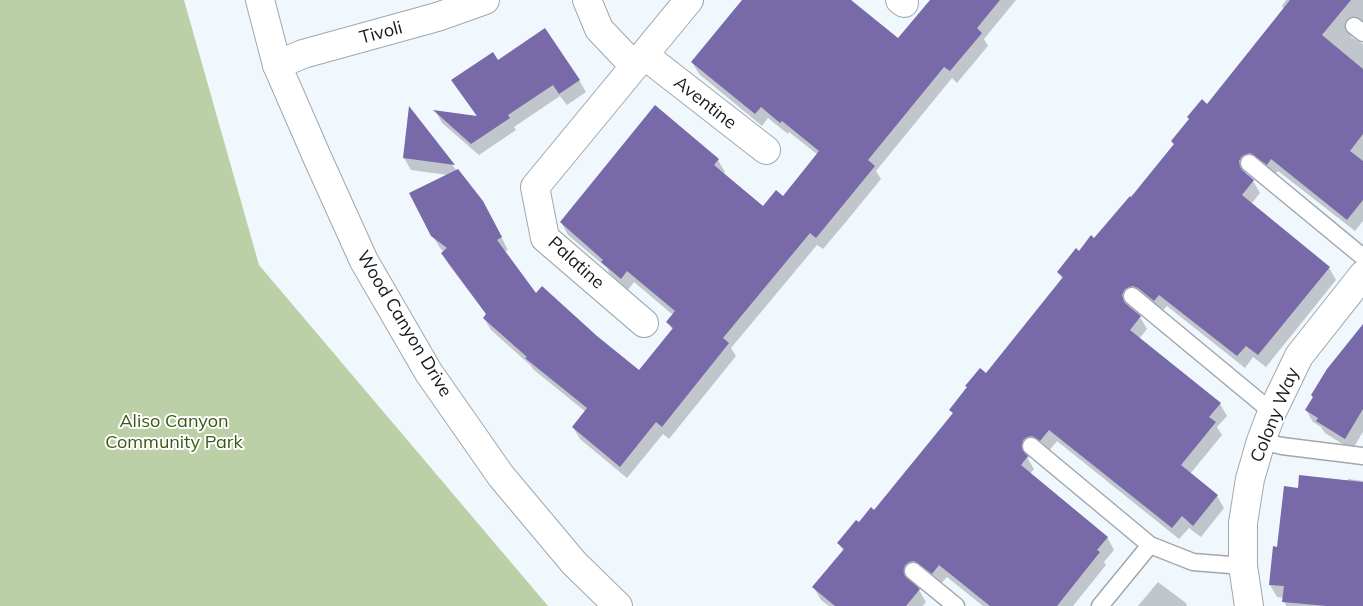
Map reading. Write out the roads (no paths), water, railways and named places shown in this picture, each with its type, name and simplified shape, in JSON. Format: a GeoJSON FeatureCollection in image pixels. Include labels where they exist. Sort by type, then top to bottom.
{"type":"FeatureCollection","features":[{"type":"Feature","properties":{"kind":"street","name":"Wood Canyon Drive"},"geometry":{"type":"LineString","coordinates":[[260,0],[277,65],[317,158],[364,261],[430,373],[501,476],[574,563],[618,606]]}},
{"type":"Feature","properties":{"kind":"street","name":"Tivoli"},"geometry":{"type":"LineString","coordinates":[[277,65],[303,54],[437,17],[485,0]]}},
{"type":"Feature","properties":{"kind":"street"},"geometry":{"type":"LineString","coordinates":[[587,0],[599,30],[639,61],[689,0]]}},
{"type":"Feature","properties":{"kind":"street","name":"Aventine"},"geometry":{"type":"LineString","coordinates":[[639,61],[766,150]]}},
{"type":"Feature","properties":{"kind":"street","name":"Palatine"},"geometry":{"type":"LineString","coordinates":[[639,61],[535,187],[545,238],[644,323]]}},
{"type":"Feature","properties":{"kind":"street","name":"Colony Way"},"geometry":{"type":"LineString","coordinates":[[1249,606],[1243,566],[1243,523],[1250,479],[1260,441],[1299,356],[1363,275]]}},
{"type":"Feature","properties":{"kind":"lane"},"geometry":{"type":"LineString","coordinates":[[1249,163],[1363,257]]}},
{"type":"Feature","properties":{"kind":"lane"},"geometry":{"type":"LineString","coordinates":[[1132,296],[1272,412]]}},
{"type":"Feature","properties":{"kind":"lane"},"geometry":{"type":"LineString","coordinates":[[1260,441],[1282,446],[1363,456]]}},
{"type":"Feature","properties":{"kind":"lane"},"geometry":{"type":"LineString","coordinates":[[1031,446],[1150,545],[1193,562],[1243,566]]}},
{"type":"Feature","properties":{"kind":"lane"},"geometry":{"type":"LineString","coordinates":[[1100,606],[1150,545]]}},
{"type":"Feature","properties":{"kind":"lane"},"geometry":{"type":"LineString","coordinates":[[913,571],[956,606]]}},
{"type":"Feature","properties":{"kind":"park label","name":"Aliso Canyon Community Park"},"geometry":{"type":"Point","coordinates":[174,432]}}]}
